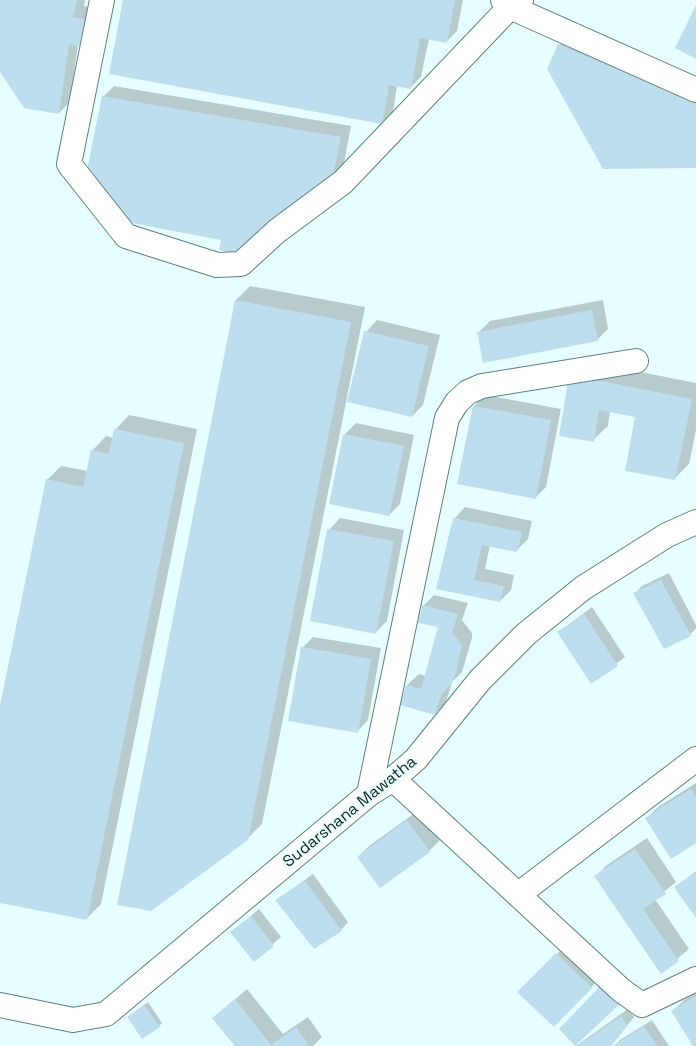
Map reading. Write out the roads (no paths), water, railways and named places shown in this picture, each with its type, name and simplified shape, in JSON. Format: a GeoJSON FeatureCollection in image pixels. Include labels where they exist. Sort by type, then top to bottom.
{"type":"FeatureCollection","features":[{"type":"Feature","properties":{"kind":"street"},"geometry":{"type":"LineString","coordinates":[[102,0],[69,164],[126,236],[217,265],[241,264],[277,231],[343,182],[512,2],[696,90]]}},
{"type":"Feature","properties":{"kind":"street"},"geometry":{"type":"LineString","coordinates":[[369,794],[447,418],[456,402],[468,392],[482,386],[636,361]]}},
{"type":"Feature","properties":{"kind":"street","name":"Sudarshana Mawatha"},"geometry":{"type":"LineString","coordinates":[[0,1005],[73,1020],[106,1014],[369,794],[393,779],[416,760],[480,680],[526,634],[583,588],[667,535],[696,522]]}},
{"type":"Feature","properties":{"kind":"street"},"geometry":{"type":"LineString","coordinates":[[519,894],[696,759]]}},
{"type":"Feature","properties":{"kind":"street"},"geometry":{"type":"LineString","coordinates":[[393,779],[519,894],[620,990],[642,1005],[696,979]]}}]}
